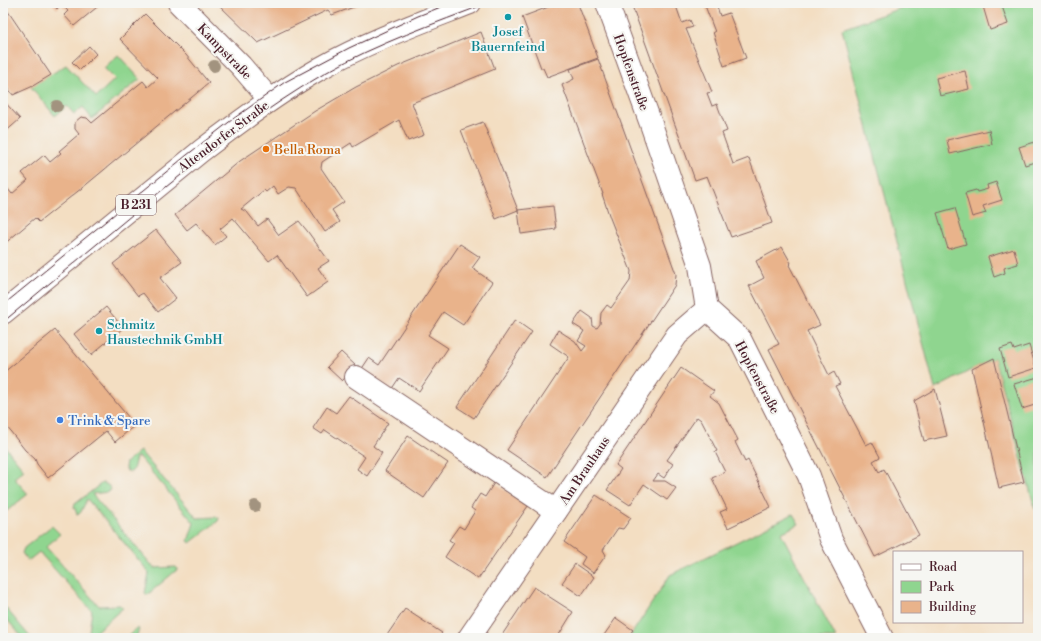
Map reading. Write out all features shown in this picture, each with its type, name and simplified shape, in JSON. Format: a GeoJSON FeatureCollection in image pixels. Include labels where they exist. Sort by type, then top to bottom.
{"type":"FeatureCollection","features":[{"type":"Feature","properties":{"kind":"street","name":"Kampstraße"},"geometry":{"type":"LineString","coordinates":[[179,3],[241,66],[270,100]]}},
{"type":"Feature","properties":{"kind":"street","name":"Hopfenstraße"},"geometry":{"type":"LineString","coordinates":[[607,3],[700,266],[707,309],[740,339],[809,476],[831,539],[882,638]]}},
{"type":"Feature","properties":{"kind":"street","name":"Altendorfer Straße"},"geometry":{"type":"LineString","coordinates":[[3,313],[201,151],[270,100],[346,54],[460,5]]}},
{"type":"Feature","properties":{"kind":"street","name":"Am Brauhaus"},"geometry":{"type":"LineString","coordinates":[[469,638],[677,335],[707,309]]}},
{"type":"Feature","properties":{"kind":"street"},"geometry":{"type":"LineString","coordinates":[[356,377],[556,511]]}},
{"type":"Feature","properties":{"kind":"green space"},"geometry":{"type":"Polygon","coordinates":[[[909,3],[1038,3],[1038,511],[1035,509],[994,358],[935,389],[842,29],[909,5],[909,3]]]}},
{"type":"Feature","properties":{"kind":"green space"},"geometry":{"type":"Polygon","coordinates":[[[118,55],[140,79],[92,119],[83,107],[74,114],[67,106],[55,116],[31,87],[66,65],[96,97],[115,79],[104,68],[118,55]]]}},
{"type":"Feature","properties":{"kind":"green space"},"geometry":{"type":"Polygon","coordinates":[[[3,444],[24,470],[14,478],[28,494],[3,514],[3,444]]]}},
{"type":"Feature","properties":{"kind":"green space"},"geometry":{"type":"Polygon","coordinates":[[[140,451],[197,518],[216,517],[219,518],[218,521],[190,543],[188,541],[194,523],[139,457],[136,457],[133,470],[131,472],[127,471],[125,467],[126,462],[140,451]]]}},
{"type":"Feature","properties":{"kind":"green space"},"geometry":{"type":"Polygon","coordinates":[[[102,483],[108,485],[111,490],[108,492],[92,494],[154,568],[176,567],[178,569],[147,595],[145,593],[149,573],[147,570],[87,499],[79,514],[77,514],[74,507],[75,504],[102,483]]]}},
{"type":"Feature","properties":{"kind":"green space"},"geometry":{"type":"Polygon","coordinates":[[[793,514],[799,524],[781,533],[836,638],[629,638],[670,575],[793,514]]]}},
{"type":"Feature","properties":{"kind":"green space"},"geometry":{"type":"Polygon","coordinates":[[[52,526],[60,534],[46,547],[99,606],[120,605],[123,608],[92,635],[89,631],[92,611],[39,552],[28,561],[22,553],[24,548],[52,526]]]}},
{"type":"Feature","properties":{"kind":"green space"},"geometry":{"type":"Polygon","coordinates":[[[3,606],[31,638],[23,638],[3,615],[3,606]]]}},
{"type":"Feature","properties":{"kind":"green space"},"geometry":{"type":"Polygon","coordinates":[[[137,628],[139,629],[136,638],[126,638],[137,628]]]}},
{"type":"Feature","properties":{"kind":"building"},"geometry":{"type":"Polygon","coordinates":[[[52,3],[102,3],[74,26],[64,15],[68,11],[61,4],[57,9],[52,3]]]}},
{"type":"Feature","properties":{"kind":"building"},"geometry":{"type":"Polygon","coordinates":[[[217,3],[362,4],[332,15],[328,10],[258,43],[217,3]]]}},
{"type":"Feature","properties":{"kind":"building"},"geometry":{"type":"Polygon","coordinates":[[[559,3],[578,4],[598,58],[547,77],[543,68],[541,68],[522,17],[559,3]]]}},
{"type":"Feature","properties":{"kind":"building"},"geometry":{"type":"Polygon","coordinates":[[[631,3],[675,3],[682,23],[690,20],[693,27],[686,29],[712,92],[707,93],[712,106],[717,104],[727,131],[722,133],[733,164],[749,158],[772,223],[731,237],[707,176],[695,180],[631,3]]]}},
{"type":"Feature","properties":{"kind":"building"},"geometry":{"type":"Polygon","coordinates":[[[704,3],[716,3],[720,16],[729,13],[746,58],[724,66],[713,32],[715,32],[704,3]]]}},
{"type":"Feature","properties":{"kind":"building"},"geometry":{"type":"Polygon","coordinates":[[[982,3],[1001,3],[1008,24],[990,30],[982,3]]]}},
{"type":"Feature","properties":{"kind":"building"},"geometry":{"type":"Polygon","coordinates":[[[3,4],[51,75],[31,87],[13,95],[3,81],[3,55],[7,52],[3,46],[3,4]]]}},
{"type":"Feature","properties":{"kind":"building"},"geometry":{"type":"Polygon","coordinates":[[[145,14],[186,55],[209,83],[39,222],[35,218],[3,245],[3,183],[12,194],[28,180],[22,173],[44,155],[50,162],[61,153],[59,151],[79,134],[75,129],[75,122],[81,117],[87,118],[92,123],[143,81],[148,87],[158,78],[120,39],[145,14]]]}},
{"type":"Feature","properties":{"kind":"building"},"geometry":{"type":"Polygon","coordinates":[[[481,32],[495,69],[412,103],[424,135],[408,141],[399,120],[353,147],[351,143],[322,162],[321,168],[344,202],[332,210],[340,222],[325,232],[296,188],[289,187],[278,194],[273,186],[266,192],[264,190],[241,209],[247,212],[258,226],[267,219],[279,235],[299,221],[308,232],[329,261],[318,268],[328,282],[307,297],[277,255],[269,261],[233,218],[220,229],[226,236],[215,245],[196,223],[187,230],[175,215],[240,161],[315,111],[356,87],[398,66],[481,32]]]}},
{"type":"Feature","properties":{"kind":"building"},"geometry":{"type":"Polygon","coordinates":[[[89,46],[96,54],[80,70],[72,62],[89,46]]]}},
{"type":"Feature","properties":{"kind":"building"},"geometry":{"type":"Polygon","coordinates":[[[598,59],[676,274],[675,285],[547,477],[507,450],[569,357],[550,344],[558,330],[575,341],[582,351],[586,346],[578,341],[584,331],[573,324],[582,311],[592,318],[593,326],[597,328],[600,324],[601,313],[607,305],[611,308],[630,281],[631,271],[610,218],[603,194],[562,85],[574,79],[570,69],[598,59]]]}},
{"type":"Feature","properties":{"kind":"building"},"geometry":{"type":"Polygon","coordinates":[[[965,71],[969,89],[940,96],[936,78],[965,71]]]}},
{"type":"Feature","properties":{"kind":"building"},"geometry":{"type":"Polygon","coordinates":[[[3,100],[20,119],[3,134],[3,100]]]}},
{"type":"Feature","properties":{"kind":"building"},"geometry":{"type":"Polygon","coordinates":[[[483,122],[518,210],[496,219],[461,130],[483,122]]]}},
{"type":"Feature","properties":{"kind":"building"},"geometry":{"type":"Polygon","coordinates":[[[989,130],[992,144],[950,154],[947,140],[989,130]]]}},
{"type":"Feature","properties":{"kind":"building"},"geometry":{"type":"Polygon","coordinates":[[[1038,141],[1038,161],[1025,165],[1019,147],[1038,141]]]}},
{"type":"Feature","properties":{"kind":"building"},"geometry":{"type":"Polygon","coordinates":[[[996,182],[1002,200],[983,206],[986,213],[972,217],[965,193],[988,189],[987,185],[996,182]]]}},
{"type":"Feature","properties":{"kind":"building"},"geometry":{"type":"Polygon","coordinates":[[[553,206],[556,229],[521,234],[518,210],[553,206]]]}},
{"type":"Feature","properties":{"kind":"building"},"geometry":{"type":"Polygon","coordinates":[[[955,208],[966,244],[948,249],[937,213],[955,208]]]}},
{"type":"Feature","properties":{"kind":"building"},"geometry":{"type":"Polygon","coordinates":[[[156,230],[182,262],[160,278],[176,298],[158,312],[143,293],[138,296],[113,264],[156,230]]]}},
{"type":"Feature","properties":{"kind":"building"},"geometry":{"type":"Polygon","coordinates":[[[460,244],[480,257],[472,268],[492,282],[463,325],[443,312],[428,335],[448,348],[419,391],[399,378],[391,390],[361,370],[369,358],[379,365],[460,244]]]}},
{"type":"Feature","properties":{"kind":"building"},"geometry":{"type":"Polygon","coordinates":[[[782,247],[791,263],[789,265],[820,325],[807,331],[829,375],[834,372],[840,384],[835,386],[866,445],[872,442],[880,457],[873,461],[879,472],[884,469],[919,535],[875,557],[769,349],[779,344],[749,286],[764,278],[756,261],[782,247]]]}},
{"type":"Feature","properties":{"kind":"building"},"geometry":{"type":"Polygon","coordinates":[[[1014,249],[1018,264],[1004,268],[1005,273],[994,277],[988,257],[1014,249]]]}},
{"type":"Feature","properties":{"kind":"building","name":"Schmitz Haustechnik GmbH"},"geometry":{"type":"Polygon","coordinates":[[[106,307],[123,328],[91,355],[74,334],[106,307]]]}},
{"type":"Feature","properties":{"kind":"building"},"geometry":{"type":"Polygon","coordinates":[[[515,320],[532,332],[474,418],[457,407],[515,320]]]}},
{"type":"Feature","properties":{"kind":"building"},"geometry":{"type":"Polygon","coordinates":[[[55,330],[135,425],[115,442],[106,431],[48,478],[35,459],[25,450],[3,422],[3,373],[55,330]]]}},
{"type":"Feature","properties":{"kind":"building"},"geometry":{"type":"Polygon","coordinates":[[[1012,345],[1014,350],[1029,345],[1036,368],[1008,377],[1000,349],[1012,345]]]}},
{"type":"Feature","properties":{"kind":"building"},"geometry":{"type":"Polygon","coordinates":[[[341,352],[356,366],[342,381],[327,367],[341,352]]]}},
{"type":"Feature","properties":{"kind":"building"},"geometry":{"type":"Polygon","coordinates":[[[994,358],[1024,482],[999,488],[972,369],[994,358]]]}},
{"type":"Feature","properties":{"kind":"building"},"geometry":{"type":"Polygon","coordinates":[[[681,368],[714,391],[710,396],[719,403],[738,440],[735,442],[745,462],[748,460],[771,507],[728,528],[720,512],[727,509],[712,478],[725,472],[715,452],[717,451],[701,420],[697,417],[667,460],[673,464],[664,478],[658,474],[653,481],[665,481],[676,488],[667,500],[644,484],[630,505],[607,490],[621,469],[616,465],[681,368]]]}},
{"type":"Feature","properties":{"kind":"building"},"geometry":{"type":"Polygon","coordinates":[[[1038,377],[1038,404],[1022,409],[1014,384],[1038,377]]]}},
{"type":"Feature","properties":{"kind":"building"},"geometry":{"type":"Polygon","coordinates":[[[935,389],[947,436],[924,441],[914,401],[935,389]]]}},
{"type":"Feature","properties":{"kind":"building"},"geometry":{"type":"Polygon","coordinates":[[[349,396],[388,423],[373,446],[382,453],[367,476],[357,469],[365,457],[325,430],[322,434],[313,428],[327,407],[336,413],[349,396]]]}},
{"type":"Feature","properties":{"kind":"building"},"geometry":{"type":"Polygon","coordinates":[[[408,436],[448,463],[424,498],[385,471],[408,436]]]}},
{"type":"Feature","properties":{"kind":"building"},"geometry":{"type":"Polygon","coordinates":[[[494,483],[528,506],[478,579],[445,557],[454,543],[449,540],[459,526],[464,529],[475,511],[471,508],[480,494],[485,497],[494,483]]]}},
{"type":"Feature","properties":{"kind":"building"},"geometry":{"type":"Polygon","coordinates":[[[596,495],[631,518],[623,529],[618,528],[603,550],[606,555],[593,573],[581,564],[585,557],[564,542],[596,495]]]}},
{"type":"Feature","properties":{"kind":"building"},"geometry":{"type":"Polygon","coordinates":[[[575,564],[594,577],[581,596],[562,583],[575,564]]]}},
{"type":"Feature","properties":{"kind":"building"},"geometry":{"type":"Polygon","coordinates":[[[534,587],[573,612],[557,638],[500,638],[534,587]]]}},
{"type":"Feature","properties":{"kind":"building"},"geometry":{"type":"Polygon","coordinates":[[[405,609],[442,633],[438,638],[385,638],[405,609]]]}},
{"type":"Feature","properties":{"kind":"building"},"geometry":{"type":"Polygon","coordinates":[[[616,618],[633,630],[627,638],[602,638],[616,618]]]}},
{"type":"Feature","properties":{"kind":"tram line"},"geometry":{"type":"LineString","coordinates":[[3,305],[187,155],[233,119],[285,82],[349,48],[418,16],[451,3]]}},
{"type":"Feature","properties":{"kind":"tram line"},"geometry":{"type":"LineString","coordinates":[[3,322],[177,178],[239,130],[282,100],[327,72],[366,52],[406,34],[488,3]]}},
{"type":"Feature","properties":{"kind":"place","name":"Josef Bauernfeind"},"geometry":{"type":"Point","coordinates":[508,17]}},
{"type":"Feature","properties":{"kind":"place","name":"Bella Roma"},"geometry":{"type":"Point","coordinates":[266,149]}},
{"type":"Feature","properties":{"kind":"place","name":"Schmitz Haustechnik GmbH"},"geometry":{"type":"Point","coordinates":[99,331]}},
{"type":"Feature","properties":{"kind":"place","name":"Trink & Spare"},"geometry":{"type":"Point","coordinates":[60,420]}}]}
